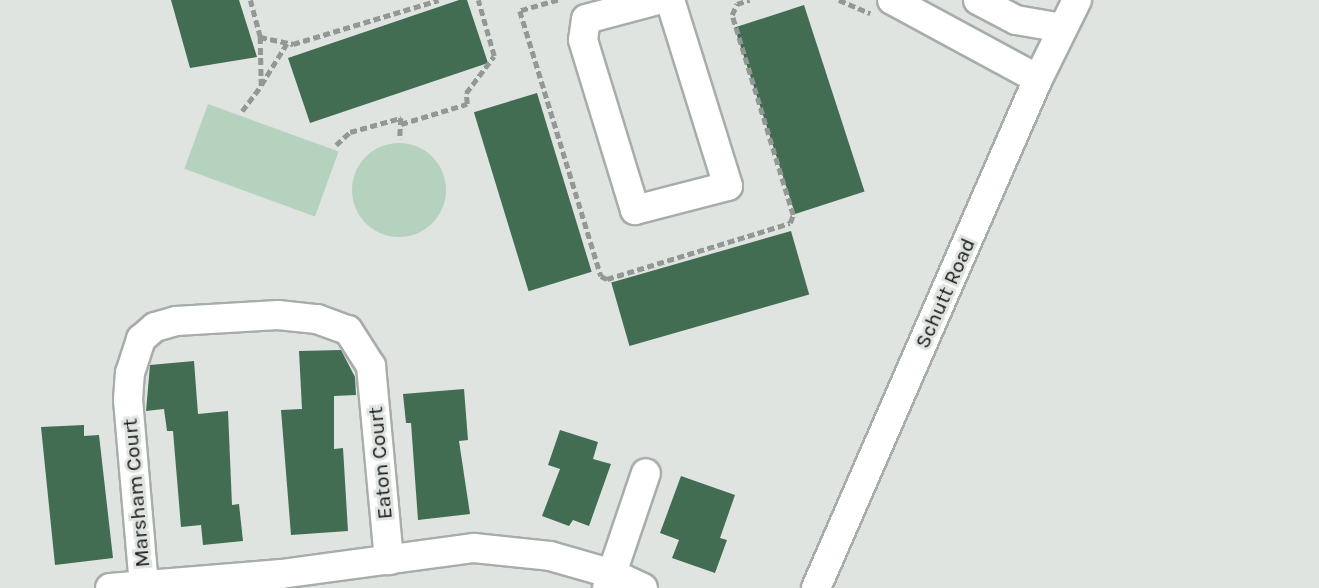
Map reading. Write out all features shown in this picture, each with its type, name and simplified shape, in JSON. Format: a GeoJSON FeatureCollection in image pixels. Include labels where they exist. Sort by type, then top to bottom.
{"type":"FeatureCollection","features":[{"type":"Feature","properties":{"kind":"street"},"geometry":{"type":"LineString","coordinates":[[658,0],[586,19],[583,40],[635,210],[728,186],[670,0]]}},
{"type":"Feature","properties":{"kind":"street"},"geometry":{"type":"LineString","coordinates":[[978,0],[1016,20],[1062,28]]}},
{"type":"Feature","properties":{"kind":"street","name":"Schutt Road"},"geometry":{"type":"LineString","coordinates":[[816,588],[1038,79],[1077,0]]}},
{"type":"Feature","properties":{"kind":"street"},"geometry":{"type":"LineString","coordinates":[[884,8],[1038,79]]}},
{"type":"Feature","properties":{"kind":"street","name":"Marsham Court"},"geometry":{"type":"LineString","coordinates":[[144,586],[128,400],[133,357],[141,339],[155,327],[176,321],[278,315],[317,319],[348,330],[371,366]]}},
{"type":"Feature","properties":{"kind":"street","name":"Eaton Court"},"geometry":{"type":"LineString","coordinates":[[371,366],[389,560]]}},
{"type":"Feature","properties":{"kind":"street"},"geometry":{"type":"LineString","coordinates":[[610,581],[646,473]]}},
{"type":"Feature","properties":{"kind":"street"},"geometry":{"type":"LineString","coordinates":[[110,588],[282,581],[389,560],[474,548],[516,550],[610,581],[643,588]]}},
{"type":"Feature","properties":{"kind":"path"},"geometry":{"type":"LineString","coordinates":[[250,0],[260,37],[261,86]]}},
{"type":"Feature","properties":{"kind":"path"},"geometry":{"type":"LineString","coordinates":[[260,37],[287,43],[439,0]]}},
{"type":"Feature","properties":{"kind":"path"},"geometry":{"type":"LineString","coordinates":[[401,124],[467,104],[466,93],[494,56],[478,0]]}},
{"type":"Feature","properties":{"kind":"path"},"geometry":{"type":"LineString","coordinates":[[558,0],[520,11],[601,276],[607,279],[790,223],[793,215],[732,15],[737,4],[748,0]]}},
{"type":"Feature","properties":{"kind":"path"},"geometry":{"type":"LineString","coordinates":[[839,0],[884,8]]}},
{"type":"Feature","properties":{"kind":"path"},"geometry":{"type":"LineString","coordinates":[[242,111],[287,43]]}},
{"type":"Feature","properties":{"kind":"path"},"geometry":{"type":"LineString","coordinates":[[335,145],[350,132],[401,118],[400,139]]}},
{"type":"Feature","properties":{"kind":"green space"},"geometry":{"type":"Polygon","coordinates":[[[208,104],[339,152],[315,216],[184,169],[208,104]]]}},
{"type":"Feature","properties":{"kind":"green space"},"geometry":{"type":"Polygon","coordinates":[[[390,143],[408,143],[433,156],[443,172],[446,190],[443,208],[433,224],[408,237],[390,237],[365,224],[352,199],[352,181],[365,156],[390,143]]]}},
{"type":"Feature","properties":{"kind":"building"},"geometry":{"type":"Polygon","coordinates":[[[171,0],[239,0],[257,57],[190,68],[171,0]]]}},
{"type":"Feature","properties":{"kind":"building"},"geometry":{"type":"Polygon","coordinates":[[[459,0],[467,0],[488,63],[310,123],[288,58],[459,0]]]}},
{"type":"Feature","properties":{"kind":"building"},"geometry":{"type":"Polygon","coordinates":[[[804,5],[865,191],[795,214],[735,28],[804,5]]]}},
{"type":"Feature","properties":{"kind":"building"},"geometry":{"type":"Polygon","coordinates":[[[537,93],[592,272],[529,291],[474,112],[537,93]]]}},
{"type":"Feature","properties":{"kind":"building"},"geometry":{"type":"Polygon","coordinates":[[[791,231],[809,294],[629,346],[611,283],[791,231]]]}},
{"type":"Feature","properties":{"kind":"building"},"geometry":{"type":"Polygon","coordinates":[[[341,350],[355,377],[356,395],[334,396],[334,449],[343,448],[348,531],[291,535],[281,410],[302,409],[299,351],[341,350]]]}},
{"type":"Feature","properties":{"kind":"building"},"geometry":{"type":"Polygon","coordinates":[[[194,361],[198,414],[228,411],[232,505],[239,504],[243,541],[203,545],[201,525],[181,527],[173,431],[167,431],[164,409],[146,411],[150,365],[194,361]]]}},
{"type":"Feature","properties":{"kind":"building"},"geometry":{"type":"Polygon","coordinates":[[[464,389],[468,440],[459,441],[470,514],[418,520],[411,423],[406,423],[403,394],[464,389]]]}},
{"type":"Feature","properties":{"kind":"building"},"geometry":{"type":"Polygon","coordinates":[[[84,425],[84,436],[99,435],[113,558],[55,565],[41,427],[84,425]]]}},
{"type":"Feature","properties":{"kind":"building"},"geometry":{"type":"Polygon","coordinates":[[[560,430],[598,442],[593,459],[611,464],[589,526],[573,520],[569,526],[542,516],[560,469],[548,465],[560,430]]]}},
{"type":"Feature","properties":{"kind":"building"},"geometry":{"type":"Polygon","coordinates":[[[681,476],[735,495],[720,538],[727,540],[715,573],[672,558],[679,540],[660,533],[681,476]]]}}]}
